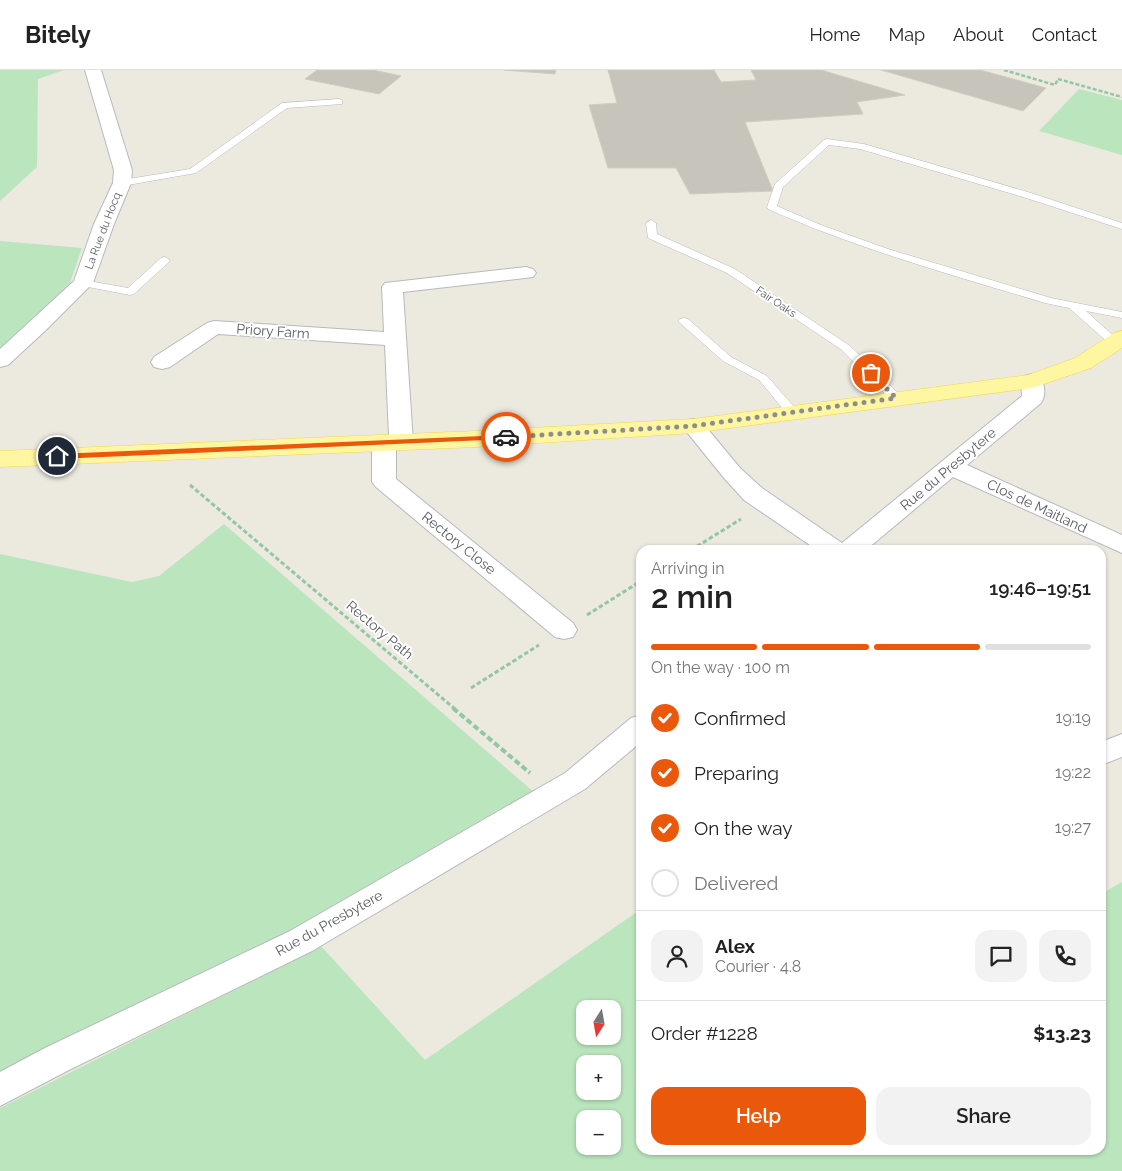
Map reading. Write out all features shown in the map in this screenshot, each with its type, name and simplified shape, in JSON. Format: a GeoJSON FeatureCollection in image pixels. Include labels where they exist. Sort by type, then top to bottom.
{"type":"FeatureCollection","features":[{"type":"Feature","properties":{"kind":"main road"},"geometry":{"type":"LineString","coordinates":[[0,458],[393,442],[693,426],[1032,381],[1083,362],[1119,340]]}},
{"type":"Feature","properties":{"kind":"street","name":"La Rue du Hocq"},"geometry":{"type":"LineString","coordinates":[[0,360],[40,325],[83,283],[104,224],[122,183],[123,170],[93,70]]}},
{"type":"Feature","properties":{"kind":"street"},"geometry":{"type":"LineString","coordinates":[[393,442],[395,339],[392,288],[526,273]]}},
{"type":"Feature","properties":{"kind":"street","name":"Priory Farm"},"geometry":{"type":"LineString","coordinates":[[162,362],[214,326],[395,339]]}},
{"type":"Feature","properties":{"kind":"street","name":"Rue du Presbytere"},"geometry":{"type":"LineString","coordinates":[[856,545],[1033,398],[1032,381]]}},
{"type":"Feature","properties":{"kind":"street"},"geometry":{"type":"LineString","coordinates":[[693,426],[732,474],[754,494],[827,545]]}},
{"type":"Feature","properties":{"kind":"street","name":"Rectory Close"},"geometry":{"type":"LineString","coordinates":[[393,442],[384,482],[564,630]]}},
{"type":"Feature","properties":{"kind":"street","name":"Clos de Maitland"},"geometry":{"type":"LineString","coordinates":[[952,467],[1122,545]]}},
{"type":"Feature","properties":{"kind":"street","name":"Rue du Presbytere"},"geometry":{"type":"LineString","coordinates":[[0,1090],[57,1059],[300,941],[575,781],[636,730]]}},
{"type":"Feature","properties":{"kind":"street"},"geometry":{"type":"LineString","coordinates":[[1106,752],[1122,745]]}},
{"type":"Feature","properties":{"kind":"lane"},"geometry":{"type":"LineString","coordinates":[[122,183],[193,171],[285,105],[339,102]]}},
{"type":"Feature","properties":{"kind":"lane"},"geometry":{"type":"LineString","coordinates":[[1122,226],[1027,195],[861,146],[827,142],[778,186],[772,207],[817,227],[884,251],[1049,301],[1122,314]]}},
{"type":"Feature","properties":{"kind":"lane","name":"Fair Oaks"},"geometry":{"type":"LineString","coordinates":[[651,223],[652,236],[731,271],[846,348],[896,398]]}},
{"type":"Feature","properties":{"kind":"lane"},"geometry":{"type":"LineString","coordinates":[[83,283],[130,292],[166,260]]}},
{"type":"Feature","properties":{"kind":"lane"},"geometry":{"type":"LineString","coordinates":[[1071,305],[1119,340]]}},
{"type":"Feature","properties":{"kind":"lane"},"geometry":{"type":"LineString","coordinates":[[684,321],[727,359],[764,378],[792,412]]}},
{"type":"Feature","properties":{"kind":"path"},"geometry":{"type":"LineString","coordinates":[[1004,70],[1054,85],[1058,79],[1122,96]]}},
{"type":"Feature","properties":{"kind":"path","name":"Rectory Path"},"geometry":{"type":"LineString","coordinates":[[190,485],[554,793]]}},
{"type":"Feature","properties":{"kind":"path"},"geometry":{"type":"LineString","coordinates":[[699,545],[767,503]]}},
{"type":"Feature","properties":{"kind":"green space"},"geometry":{"type":"Polygon","coordinates":[[[0,70],[64,70],[38,79],[37,167],[0,201],[0,70]]]}},
{"type":"Feature","properties":{"kind":"green space"},"geometry":{"type":"Polygon","coordinates":[[[1079,89],[1122,100],[1122,155],[1039,131],[1079,89]]]}},
{"type":"Feature","properties":{"kind":"green space"},"geometry":{"type":"Polygon","coordinates":[[[0,241],[82,248],[70,283],[0,352],[0,241]]]}},
{"type":"Feature","properties":{"kind":"green space"},"geometry":{"type":"Polygon","coordinates":[[[224,524],[535,793],[301,926],[0,1074],[0,554],[132,582],[159,576],[224,524]]]}},
{"type":"Feature","properties":{"kind":"green space"},"geometry":{"type":"Polygon","coordinates":[[[1122,882],[1122,1171],[0,1171],[0,1108],[321,946],[425,1060],[636,912],[636,1155],[1106,1155],[1106,891],[1122,882]]]}},
{"type":"Feature","properties":{"kind":"building"},"geometry":{"type":"Polygon","coordinates":[[[317,70],[373,70],[401,76],[379,94],[305,79],[317,70]]]}},
{"type":"Feature","properties":{"kind":"building"},"geometry":{"type":"Polygon","coordinates":[[[504,70],[556,70],[555,74],[504,70]]]}},
{"type":"Feature","properties":{"kind":"building"},"geometry":{"type":"Polygon","coordinates":[[[608,70],[714,70],[721,82],[756,80],[751,70],[821,70],[905,95],[857,102],[863,114],[745,122],[773,191],[690,194],[676,168],[608,168],[589,105],[617,103],[608,70]]]}},
{"type":"Feature","properties":{"kind":"building"},"geometry":{"type":"Polygon","coordinates":[[[881,70],[980,70],[1046,88],[1023,111],[881,70]]]}},
{"type":"Feature","properties":{"kind":"way so far"},"geometry":{"type":"LineString","coordinates":[[506,437],[693,426],[896,398],[871,373]]}},
{"type":"Feature","properties":{"kind":"route"},"geometry":{"type":"LineString","coordinates":[[57,456],[506,437]]}}]}
